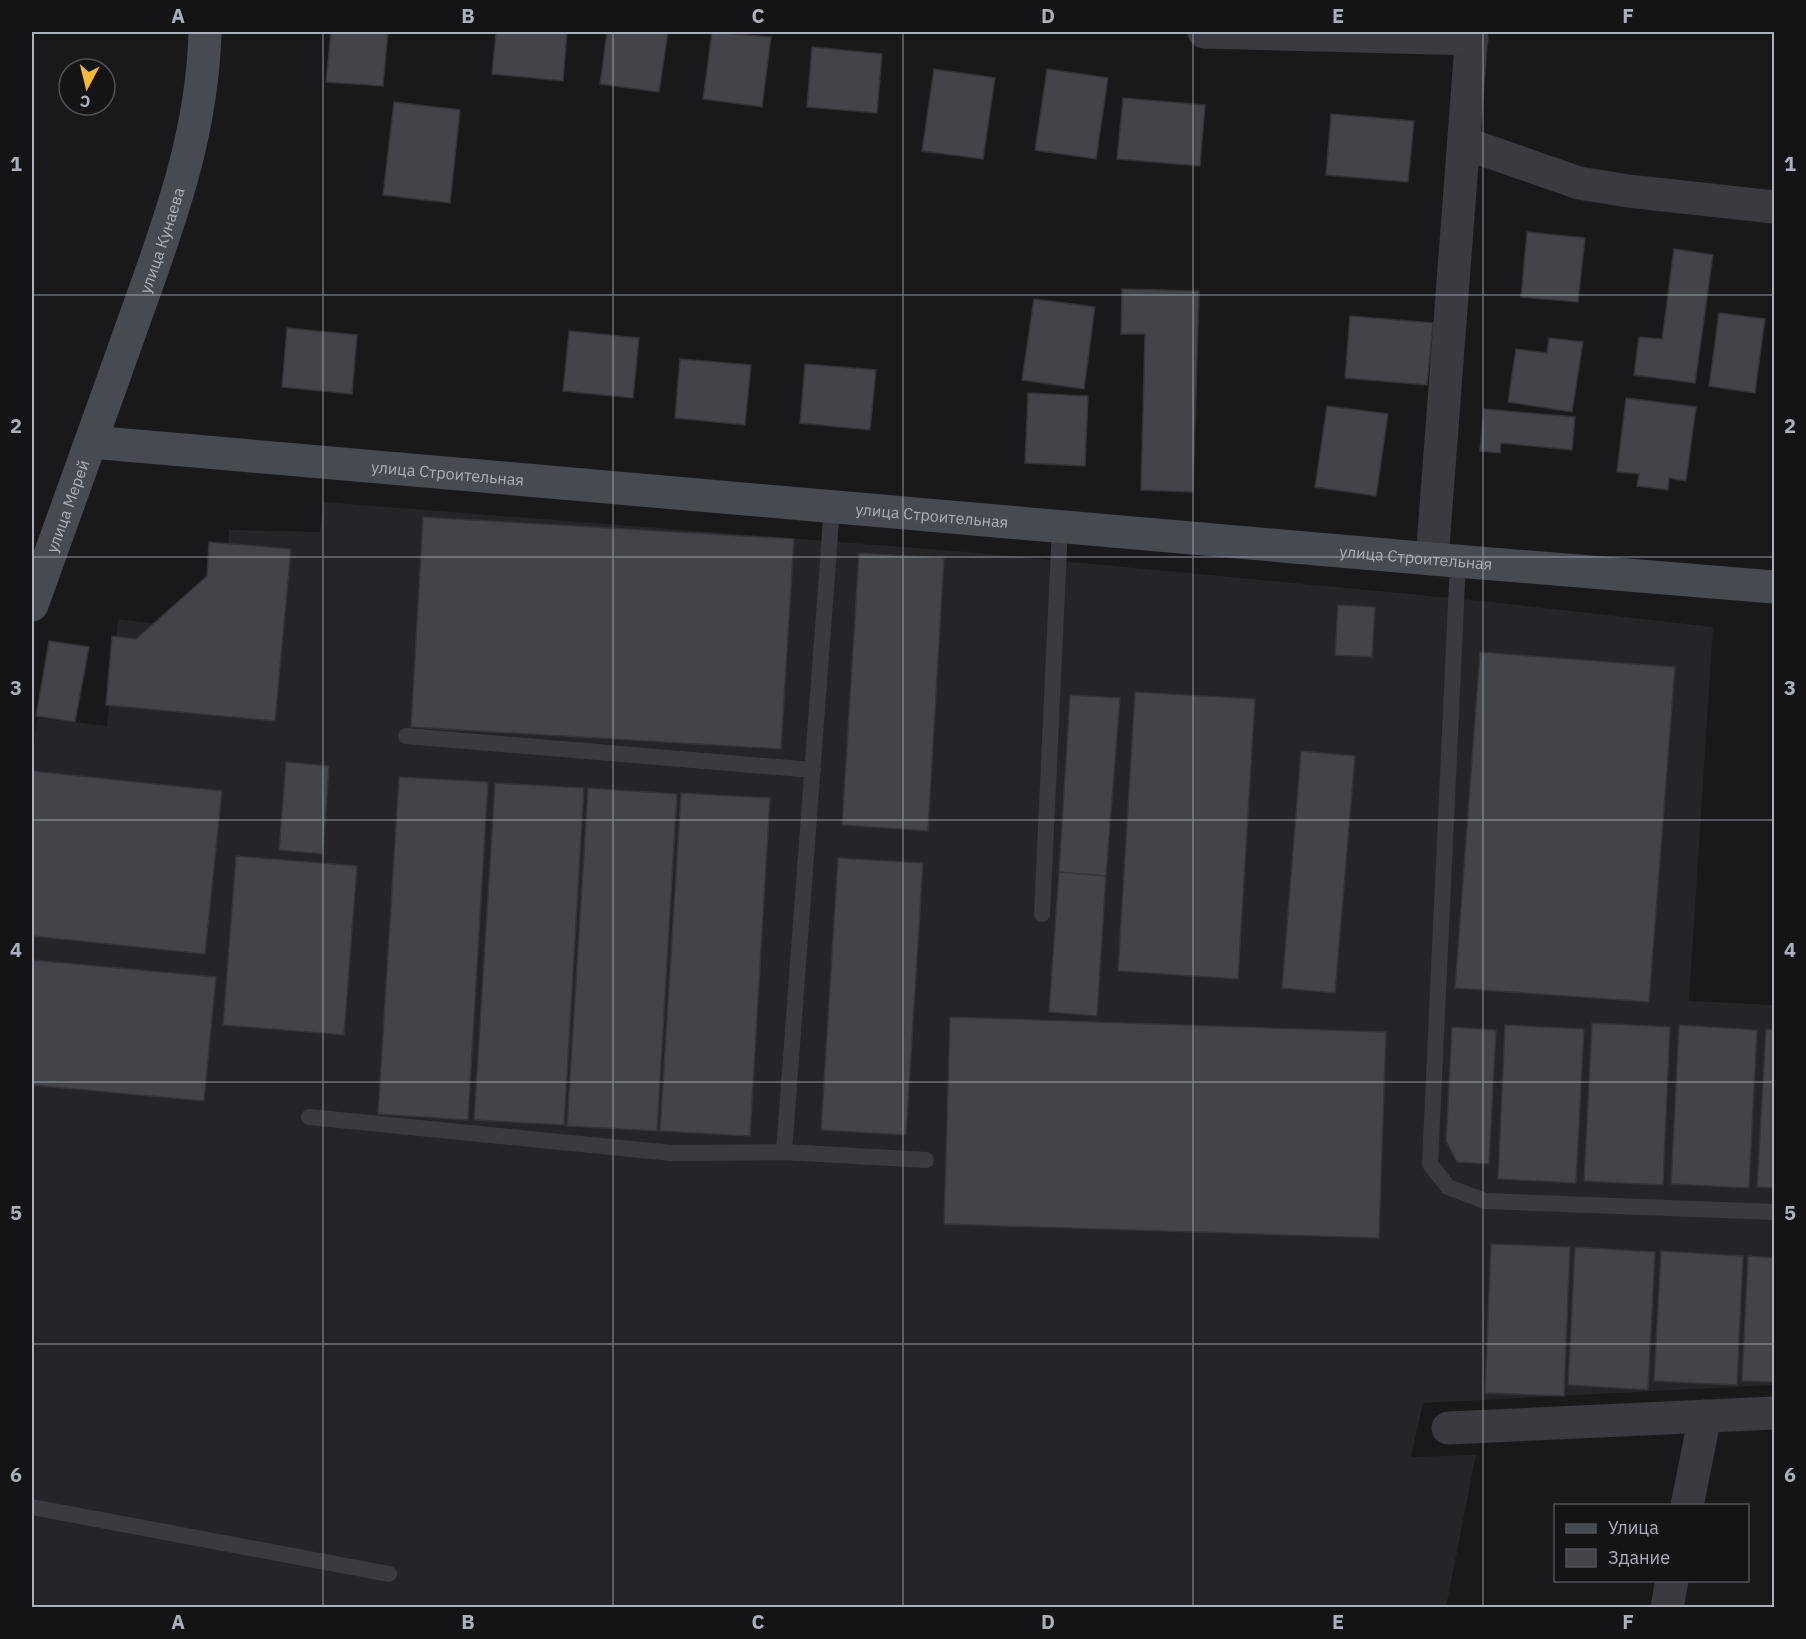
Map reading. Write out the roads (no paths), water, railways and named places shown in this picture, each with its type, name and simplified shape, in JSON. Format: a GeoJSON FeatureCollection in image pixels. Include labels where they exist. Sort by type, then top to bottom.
{"type":"FeatureCollection","features":[{"type":"Feature","properties":{"kind":"main road","name":"улица Кунаева"},"geometry":{"type":"LineString","coordinates":[[91,442],[175,205],[195,129],[204,63],[205,32]]}},
{"type":"Feature","properties":{"kind":"main road","name":"улица Строительная"},"geometry":{"type":"LineString","coordinates":[[91,442],[1774,587]]}},
{"type":"Feature","properties":{"kind":"main road","name":"улица Мерей"},"geometry":{"type":"LineString","coordinates":[[32,605],[91,442]]}},
{"type":"Feature","properties":{"kind":"street"},"geometry":{"type":"LineString","coordinates":[[1204,32],[1472,35],[1464,143],[1445,560]]}},
{"type":"Feature","properties":{"kind":"street"},"geometry":{"type":"LineString","coordinates":[[1464,143],[1579,183],[1628,191],[1774,207]]}},
{"type":"Feature","properties":{"kind":"street"},"geometry":{"type":"LineString","coordinates":[[1448,1428],[1774,1413]]}},
{"type":"Feature","properties":{"kind":"street"},"geometry":{"type":"LineString","coordinates":[[1687,1504],[1705,1416]]}},
{"type":"Feature","properties":{"kind":"street"},"geometry":{"type":"LineString","coordinates":[[1666,1608],[1672,1582]]}},
{"type":"Feature","properties":{"kind":"lane"},"geometry":{"type":"LineString","coordinates":[[784,1152],[832,507]]}},
{"type":"Feature","properties":{"kind":"lane"},"geometry":{"type":"LineString","coordinates":[[1042,914],[1060,527]]}},
{"type":"Feature","properties":{"kind":"lane"},"geometry":{"type":"LineString","coordinates":[[1445,560],[1430,1164],[1448,1187],[1485,1202],[1774,1212]]}},
{"type":"Feature","properties":{"kind":"lane"},"geometry":{"type":"LineString","coordinates":[[406,736],[813,770]]}},
{"type":"Feature","properties":{"kind":"lane"},"geometry":{"type":"LineString","coordinates":[[309,1117],[672,1153],[784,1152],[926,1160]]}},
{"type":"Feature","properties":{"kind":"lane"},"geometry":{"type":"LineString","coordinates":[[32,1507],[389,1574]]}}]}
